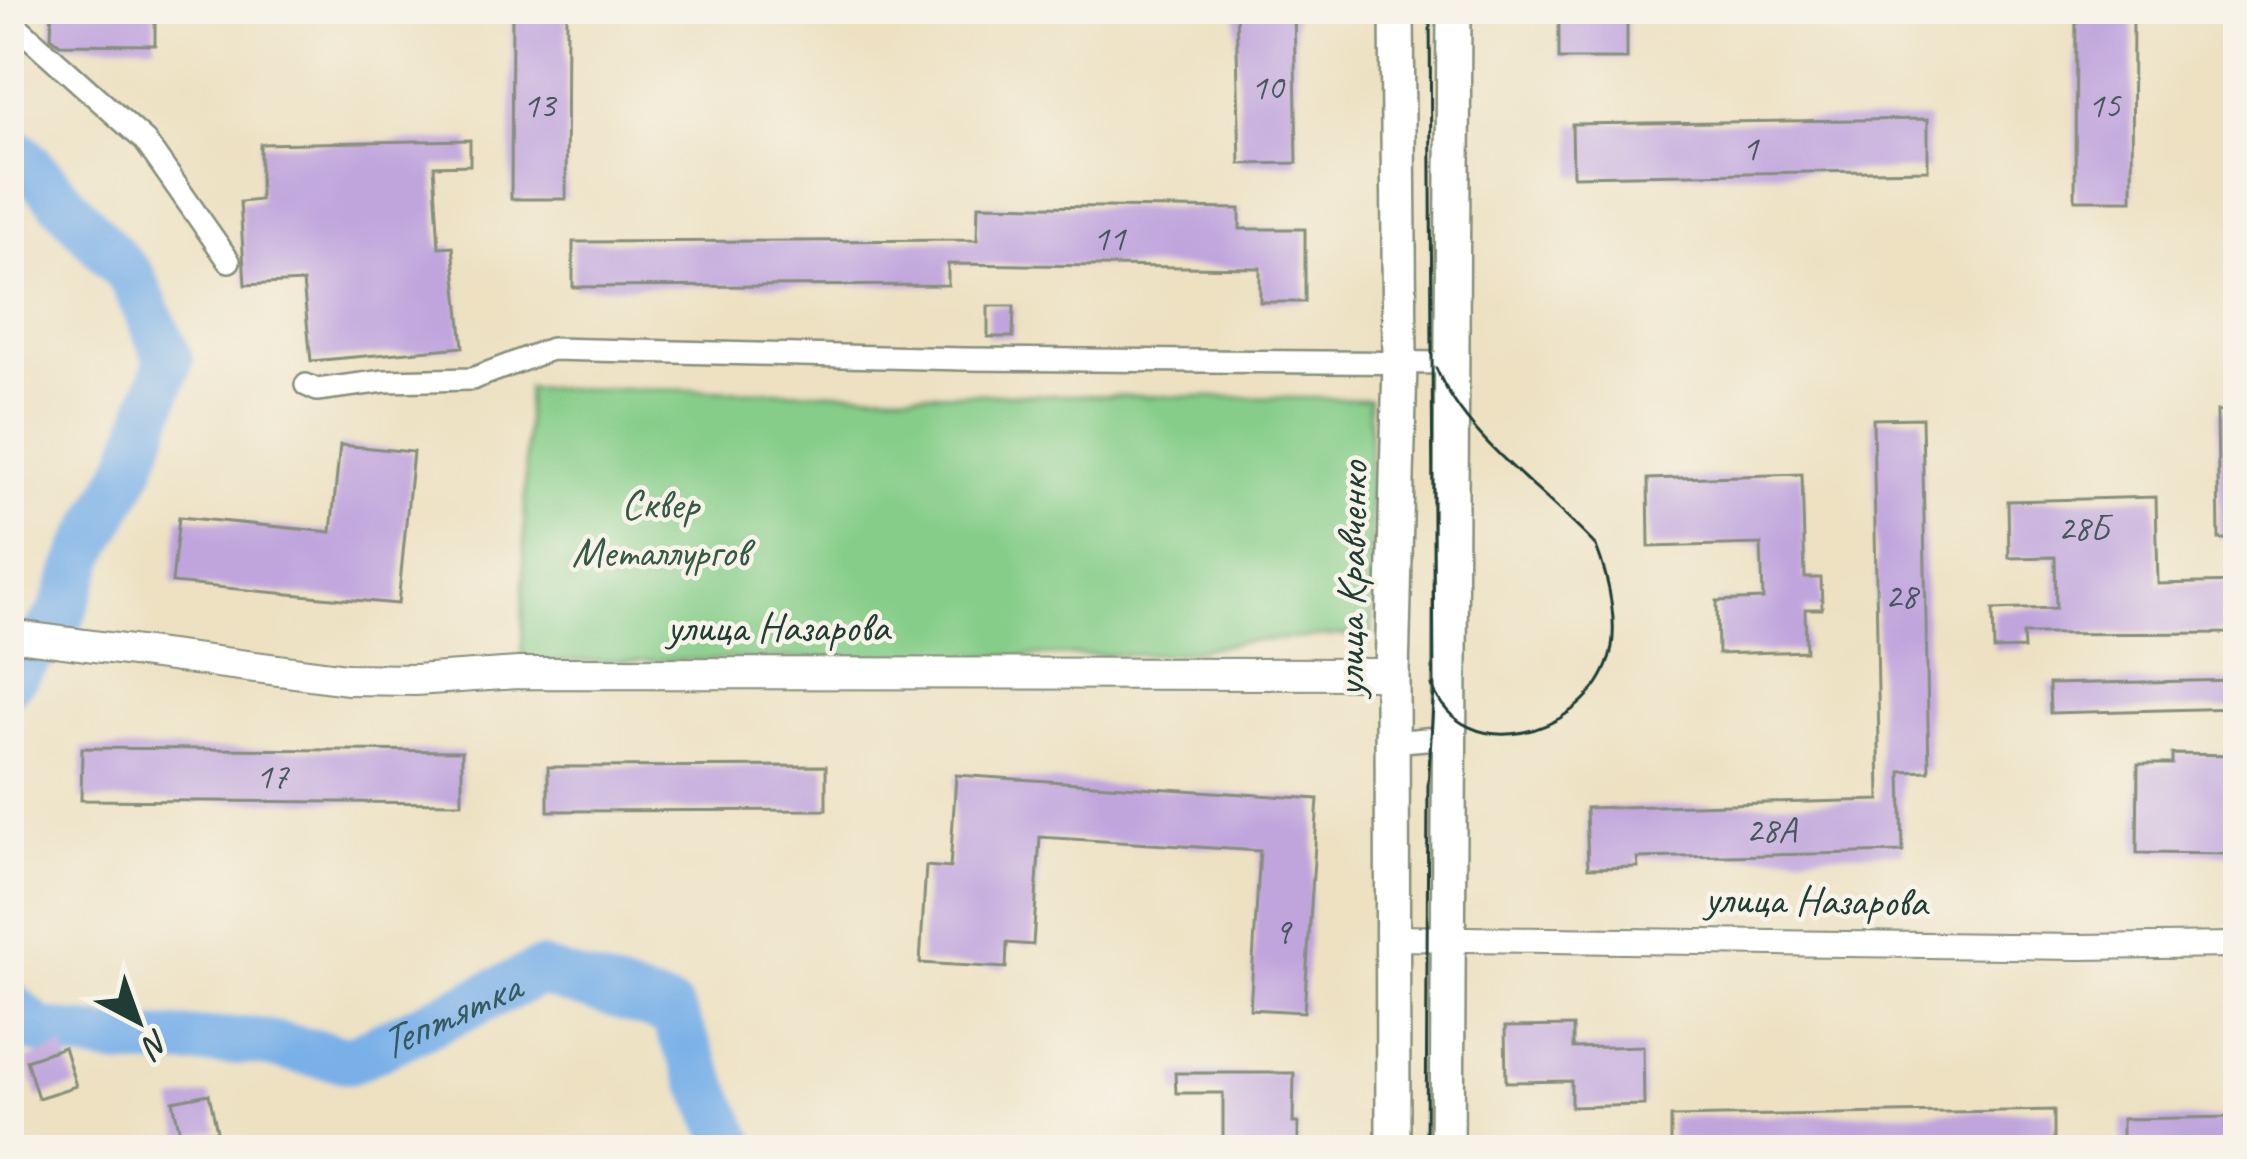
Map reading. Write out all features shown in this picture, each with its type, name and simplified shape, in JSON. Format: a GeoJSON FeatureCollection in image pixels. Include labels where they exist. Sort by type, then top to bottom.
{"type":"FeatureCollection","features":[{"type":"Feature","properties":{"kind":"main road","name":"улица Кравченко"},"geometry":{"type":"LineString","coordinates":[[1393,1150],[1392,674],[1400,362],[1397,9]]}},
{"type":"Feature","properties":{"kind":"main road"},"geometry":{"type":"LineString","coordinates":[[1447,1150],[1454,9]]}},
{"type":"Feature","properties":{"kind":"main road","name":"улица Назарова"},"geometry":{"type":"LineString","coordinates":[[22,635],[347,679],[518,673],[1449,675]]}},
{"type":"Feature","properties":{"kind":"main road"},"geometry":{"type":"LineString","coordinates":[[1392,785],[1448,786]]}},
{"type":"Feature","properties":{"kind":"street"},"geometry":{"type":"LineString","coordinates":[[9,19],[145,141],[229,261]]}},
{"type":"Feature","properties":{"kind":"street"},"geometry":{"type":"LineString","coordinates":[[306,385],[317,391],[385,381],[472,379],[551,349],[1453,363]]}},
{"type":"Feature","properties":{"kind":"street"},"geometry":{"type":"LineString","coordinates":[[1392,742],[1448,737]]}},
{"type":"Feature","properties":{"kind":"street","name":"улица Назарова"},"geometry":{"type":"LineString","coordinates":[[1393,938],[2238,945]]}},
{"type":"Feature","properties":{"kind":"green space","name":"Сквер Металлургов"},"geometry":{"type":"Polygon","coordinates":[[[527,388],[1369,399],[1372,633],[1241,642],[1174,654],[522,662],[527,388]]]}},
{"type":"Feature","properties":{"kind":"building"},"geometry":{"type":"Polygon","coordinates":[[[52,9],[155,9],[155,45],[60,44],[51,37],[52,9]]]}},
{"type":"Feature","properties":{"kind":"building"},"geometry":{"type":"Polygon","coordinates":[[[512,9],[567,9],[566,199],[511,199],[512,9]]]}},
{"type":"Feature","properties":{"kind":"building"},"geometry":{"type":"Polygon","coordinates":[[[1236,9],[1294,9],[1297,163],[1240,164],[1236,9]]]}},
{"type":"Feature","properties":{"kind":"building"},"geometry":{"type":"Polygon","coordinates":[[[1559,9],[1627,9],[1627,59],[1559,59],[1559,9]]]}},
{"type":"Feature","properties":{"kind":"building"},"geometry":{"type":"Polygon","coordinates":[[[2076,9],[2133,9],[2132,200],[2075,200],[2076,9]]]}},
{"type":"Feature","properties":{"kind":"building"},"geometry":{"type":"Polygon","coordinates":[[[1928,119],[1928,170],[1573,176],[1572,124],[1928,119]]]}},
{"type":"Feature","properties":{"kind":"building"},"geometry":{"type":"Polygon","coordinates":[[[470,140],[470,165],[434,166],[439,247],[453,246],[463,347],[311,361],[303,282],[245,285],[240,202],[260,200],[260,144],[470,140]]]}},
{"type":"Feature","properties":{"kind":"building"},"geometry":{"type":"Polygon","coordinates":[[[978,205],[1240,209],[1240,229],[1305,229],[1305,302],[1260,302],[1260,268],[948,264],[948,285],[573,287],[573,242],[977,240],[978,205]]]}},
{"type":"Feature","properties":{"kind":"building"},"geometry":{"type":"Polygon","coordinates":[[[988,306],[1014,306],[1013,337],[988,337],[988,306]]]}},
{"type":"Feature","properties":{"kind":"building"},"geometry":{"type":"Polygon","coordinates":[[[2217,411],[2238,411],[2238,539],[2219,539],[2217,411]]]}},
{"type":"Feature","properties":{"kind":"building"},"geometry":{"type":"Polygon","coordinates":[[[1922,418],[1929,771],[1901,772],[1903,852],[1637,858],[1638,867],[1588,868],[1586,808],[1880,800],[1873,419],[1922,418]]]}},
{"type":"Feature","properties":{"kind":"building"},"geometry":{"type":"Polygon","coordinates":[[[340,445],[413,452],[398,604],[172,583],[179,517],[331,532],[340,445]]]}},
{"type":"Feature","properties":{"kind":"building"},"geometry":{"type":"Polygon","coordinates":[[[1802,474],[1805,578],[1821,578],[1822,609],[1805,609],[1806,651],[1718,654],[1717,601],[1763,599],[1761,544],[1649,547],[1648,479],[1802,474]]]}},
{"type":"Feature","properties":{"kind":"building"},"geometry":{"type":"Polygon","coordinates":[[[2156,497],[2158,584],[2238,582],[2238,633],[2023,634],[2024,649],[1994,650],[1993,610],[2056,608],[2055,557],[2009,558],[2008,501],[2156,497]]]}},
{"type":"Feature","properties":{"kind":"building"},"geometry":{"type":"Polygon","coordinates":[[[2238,680],[2238,708],[2050,713],[2049,684],[2238,680]]]}},
{"type":"Feature","properties":{"kind":"building"},"geometry":{"type":"Polygon","coordinates":[[[82,748],[462,751],[462,803],[81,800],[82,748]]]}},
{"type":"Feature","properties":{"kind":"building"},"geometry":{"type":"Polygon","coordinates":[[[2172,754],[2238,755],[2233,854],[2137,853],[2138,764],[2172,764],[2172,754]]]}},
{"type":"Feature","properties":{"kind":"building"},"geometry":{"type":"Polygon","coordinates":[[[826,766],[826,810],[548,811],[548,767],[826,766]]]}},
{"type":"Feature","properties":{"kind":"building"},"geometry":{"type":"Polygon","coordinates":[[[956,775],[1318,799],[1304,1012],[1250,1009],[1260,851],[1040,837],[1033,945],[1007,943],[1006,968],[920,963],[926,866],[950,868],[956,775]]]}},
{"type":"Feature","properties":{"kind":"building"},"geometry":{"type":"Polygon","coordinates":[[[1573,1026],[1573,1048],[1643,1046],[1644,1105],[1571,1107],[1571,1081],[1506,1082],[1505,1027],[1573,1026]]]}},
{"type":"Feature","properties":{"kind":"building"},"geometry":{"type":"Polygon","coordinates":[[[64,1047],[76,1086],[38,1098],[26,1060],[64,1047]]]}},
{"type":"Feature","properties":{"kind":"building"},"geometry":{"type":"Polygon","coordinates":[[[1175,1073],[1294,1073],[1298,1150],[1223,1150],[1223,1093],[1176,1093],[1175,1073]]]}},
{"type":"Feature","properties":{"kind":"building"},"geometry":{"type":"Polygon","coordinates":[[[209,1094],[217,1131],[181,1138],[173,1101],[209,1094]]]}},
{"type":"Feature","properties":{"kind":"building"},"geometry":{"type":"Polygon","coordinates":[[[2054,1110],[2054,1150],[1671,1150],[1671,1117],[2054,1110]]]}},
{"type":"Feature","properties":{"kind":"building"},"geometry":{"type":"Polygon","coordinates":[[[2238,1117],[2238,1150],[2122,1150],[2122,1119],[2238,1117]]]}},
{"type":"Feature","properties":{"kind":"waterway","name":"Тептятка"},"geometry":{"type":"LineString","coordinates":[[9,149],[21,156],[132,278],[169,360],[133,464],[85,552],[61,615],[9,681]]}},
{"type":"Feature","properties":{"kind":"waterway","name":"Тептятка"},"geometry":{"type":"LineString","coordinates":[[9,1004],[39,1031],[121,1042],[253,1041],[350,1060],[540,972],[671,1012],[735,1150]]}},
{"type":"Feature","properties":{"kind":"tram line"},"geometry":{"type":"LineString","coordinates":[[1426,1150],[1428,786],[1434,689],[1430,9]]}},
{"type":"Feature","properties":{"kind":"tram line"},"geometry":{"type":"LineString","coordinates":[[1432,686],[1448,711],[1469,727],[1494,734],[1521,732],[1548,724],[1593,690],[1607,665],[1613,637],[1609,589],[1596,546],[1486,441],[1436,368]]}}]}
